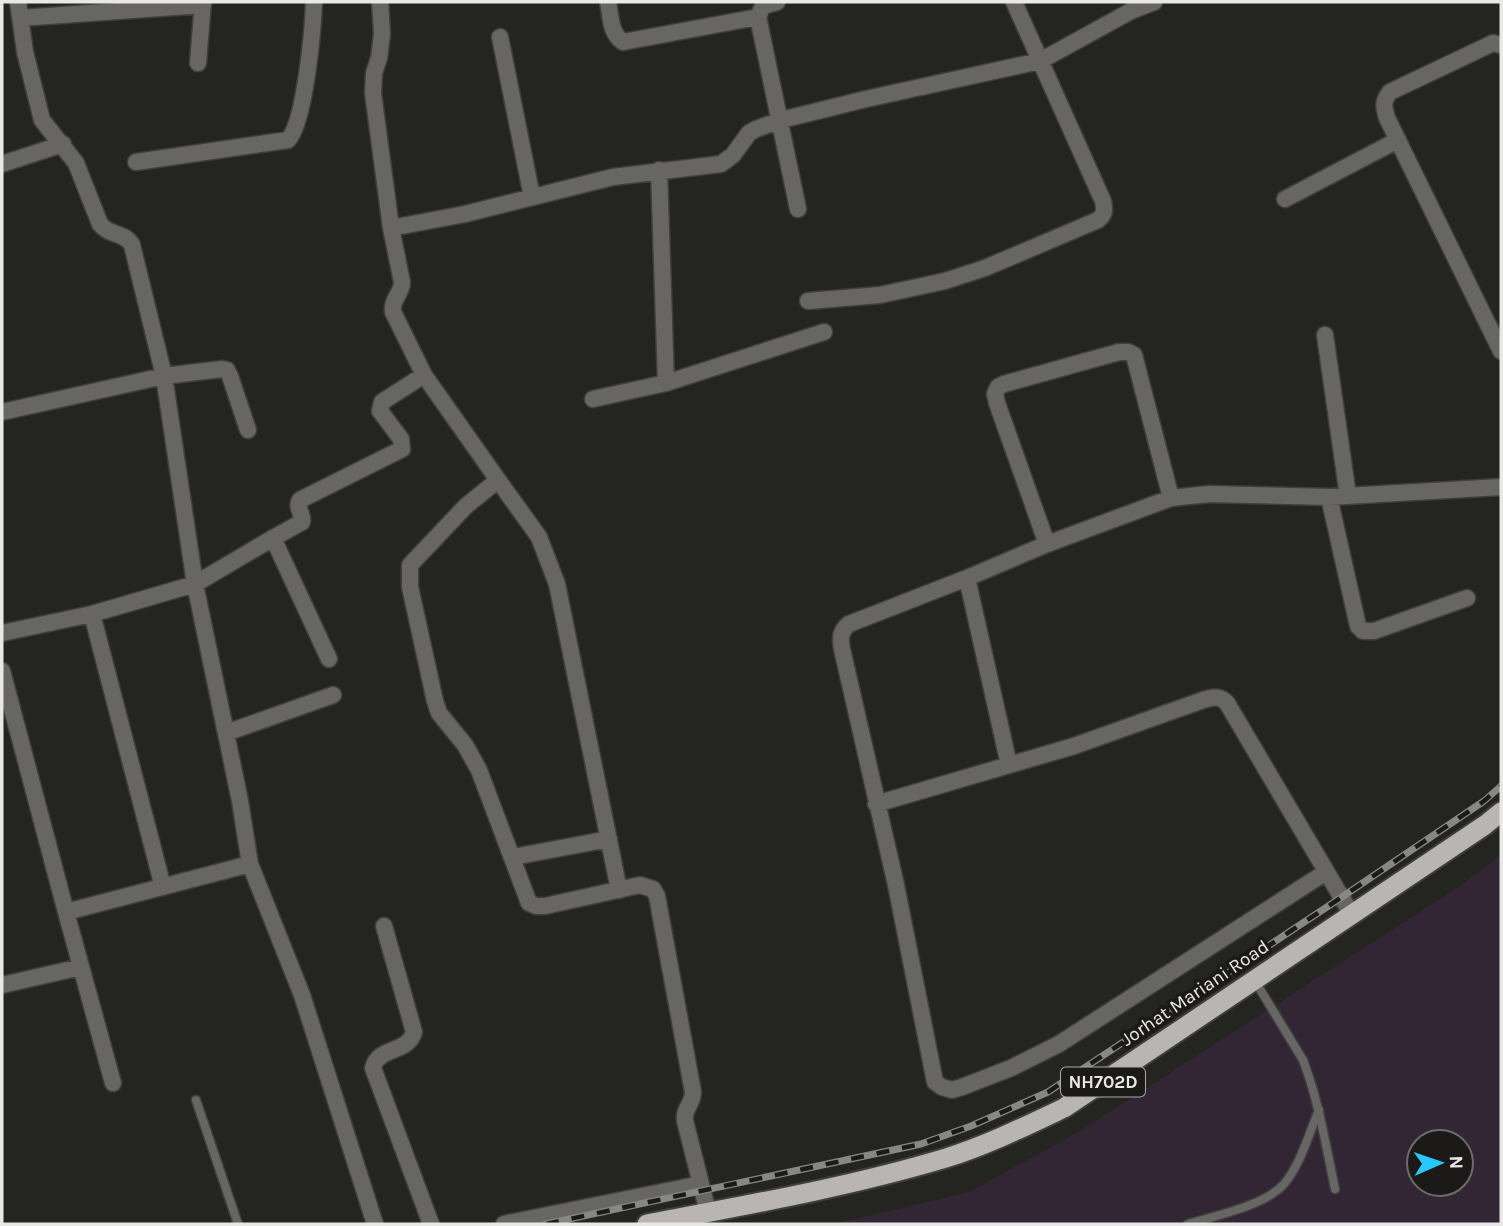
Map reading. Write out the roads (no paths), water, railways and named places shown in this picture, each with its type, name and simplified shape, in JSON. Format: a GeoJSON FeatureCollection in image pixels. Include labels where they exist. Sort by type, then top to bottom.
{"type":"FeatureCollection","features":[{"type":"Feature","properties":{"kind":"highway","name":"Jorhat Mariani Road"},"geometry":{"type":"LineString","coordinates":[[647,1224],[899,1171],[948,1157],[1021,1129],[1064,1108],[1501,812]]}},
{"type":"Feature","properties":{"kind":"street"},"geometry":{"type":"LineString","coordinates":[[136,162],[288,140],[295,130],[309,64],[314,2]]}},
{"type":"Feature","properties":{"kind":"street"},"geometry":{"type":"LineString","coordinates":[[380,2],[382,34],[373,93],[391,228],[402,282],[401,290],[393,303],[394,312],[424,375],[539,537],[557,584],[619,890]]}},
{"type":"Feature","properties":{"kind":"street"},"geometry":{"type":"LineString","coordinates":[[608,2],[616,37],[629,43],[758,18]]}},
{"type":"Feature","properties":{"kind":"street"},"geometry":{"type":"LineString","coordinates":[[777,2],[763,6],[758,18],[798,209]]}},
{"type":"Feature","properties":{"kind":"street"},"geometry":{"type":"LineString","coordinates":[[808,301],[908,290],[967,275],[1086,225],[1103,215],[1103,201],[1014,2]]}},
{"type":"Feature","properties":{"kind":"street"},"geometry":{"type":"LineString","coordinates":[[391,228],[465,214],[613,177],[721,164],[733,155],[749,132],[781,120],[1040,61],[1129,6],[1154,2]]}},
{"type":"Feature","properties":{"kind":"street"},"geometry":{"type":"LineString","coordinates":[[198,64],[203,4],[19,10],[25,52],[38,108],[49,130],[76,163],[100,224],[106,232],[125,237],[132,246],[164,376],[195,584],[250,864],[302,995],[375,1224]]}},
{"type":"Feature","properties":{"kind":"street"},"geometry":{"type":"LineString","coordinates":[[500,37],[532,197]]}},
{"type":"Feature","properties":{"kind":"street"},"geometry":{"type":"LineString","coordinates":[[1501,45],[1493,43],[1390,92],[1383,105],[1501,351]]}},
{"type":"Feature","properties":{"kind":"street"},"geometry":{"type":"LineString","coordinates":[[1285,199],[1398,140]]}},
{"type":"Feature","properties":{"kind":"street"},"geometry":{"type":"LineString","coordinates":[[2,164],[63,144]]}},
{"type":"Feature","properties":{"kind":"street"},"geometry":{"type":"LineString","coordinates":[[659,170],[666,383]]}},
{"type":"Feature","properties":{"kind":"street"},"geometry":{"type":"LineString","coordinates":[[593,399],[666,383],[824,332]]}},
{"type":"Feature","properties":{"kind":"street"},"geometry":{"type":"LineString","coordinates":[[1325,335],[1348,496]]}},
{"type":"Feature","properties":{"kind":"street"},"geometry":{"type":"LineString","coordinates":[[1046,544],[997,403],[995,394],[998,387],[1004,384],[1119,352],[1134,355],[1171,498]]}},
{"type":"Feature","properties":{"kind":"street"},"geometry":{"type":"LineString","coordinates":[[2,412],[164,376],[215,369],[227,370],[248,430]]}},
{"type":"Feature","properties":{"kind":"street"},"geometry":{"type":"LineString","coordinates":[[2,633],[92,614],[195,584],[302,522],[298,508],[300,499],[402,449],[401,439],[380,411],[380,406],[382,402],[424,375]]}},
{"type":"Feature","properties":{"kind":"street"},"geometry":{"type":"LineString","coordinates":[[498,480],[467,506],[410,565],[409,575],[439,713],[475,760],[529,903],[536,906],[648,886],[657,896],[693,1092],[693,1100],[684,1116],[708,1212]]}},
{"type":"Feature","properties":{"kind":"street"},"geometry":{"type":"LineString","coordinates":[[1326,872],[1059,1044],[1011,1068],[952,1090],[942,1087],[935,1082],[896,885],[842,649],[840,637],[843,629],[849,624],[1046,544],[1171,498],[1209,494],[1329,497],[1501,487]]}},
{"type":"Feature","properties":{"kind":"street"},"geometry":{"type":"LineString","coordinates":[[1329,497],[1358,626],[1363,631],[1374,631],[1466,598]]}},
{"type":"Feature","properties":{"kind":"street"},"geometry":{"type":"LineString","coordinates":[[273,538],[329,659]]}},
{"type":"Feature","properties":{"kind":"street"},"geometry":{"type":"LineString","coordinates":[[967,578],[1009,765]]}},
{"type":"Feature","properties":{"kind":"street"},"geometry":{"type":"LineString","coordinates":[[92,614],[163,887]]}},
{"type":"Feature","properties":{"kind":"street"},"geometry":{"type":"LineString","coordinates":[[2,671],[113,1083]]}},
{"type":"Feature","properties":{"kind":"street"},"geometry":{"type":"LineString","coordinates":[[226,733],[333,695]]}},
{"type":"Feature","properties":{"kind":"street"},"geometry":{"type":"LineString","coordinates":[[876,804],[1074,746],[1216,696],[1227,703],[1352,915]]}},
{"type":"Feature","properties":{"kind":"street"},"geometry":{"type":"LineString","coordinates":[[513,857],[609,839]]}},
{"type":"Feature","properties":{"kind":"street"},"geometry":{"type":"LineString","coordinates":[[66,912],[250,864]]}},
{"type":"Feature","properties":{"kind":"street"},"geometry":{"type":"LineString","coordinates":[[384,926],[414,1032],[412,1040],[381,1055],[375,1060],[373,1068],[430,1224]]}},
{"type":"Feature","properties":{"kind":"street"},"geometry":{"type":"LineString","coordinates":[[2,985],[81,967]]}},
{"type":"Feature","properties":{"kind":"street"},"geometry":{"type":"LineString","coordinates":[[503,1224],[701,1184]]}},
{"type":"Feature","properties":{"kind":"lane"},"geometry":{"type":"LineString","coordinates":[[1255,981],[1303,1060],[1319,1110],[1335,1189]]}},
{"type":"Feature","properties":{"kind":"lane"},"geometry":{"type":"LineString","coordinates":[[196,1100],[238,1224]]}},
{"type":"Feature","properties":{"kind":"lane"},"geometry":{"type":"LineString","coordinates":[[1188,1224],[1275,1193],[1292,1171],[1319,1110]]}},
{"type":"Feature","properties":{"kind":"railway"},"geometry":{"type":"LineString","coordinates":[[546,1224],[921,1144],[971,1126],[1048,1092],[1342,897],[1484,801],[1501,786]]}}]}
